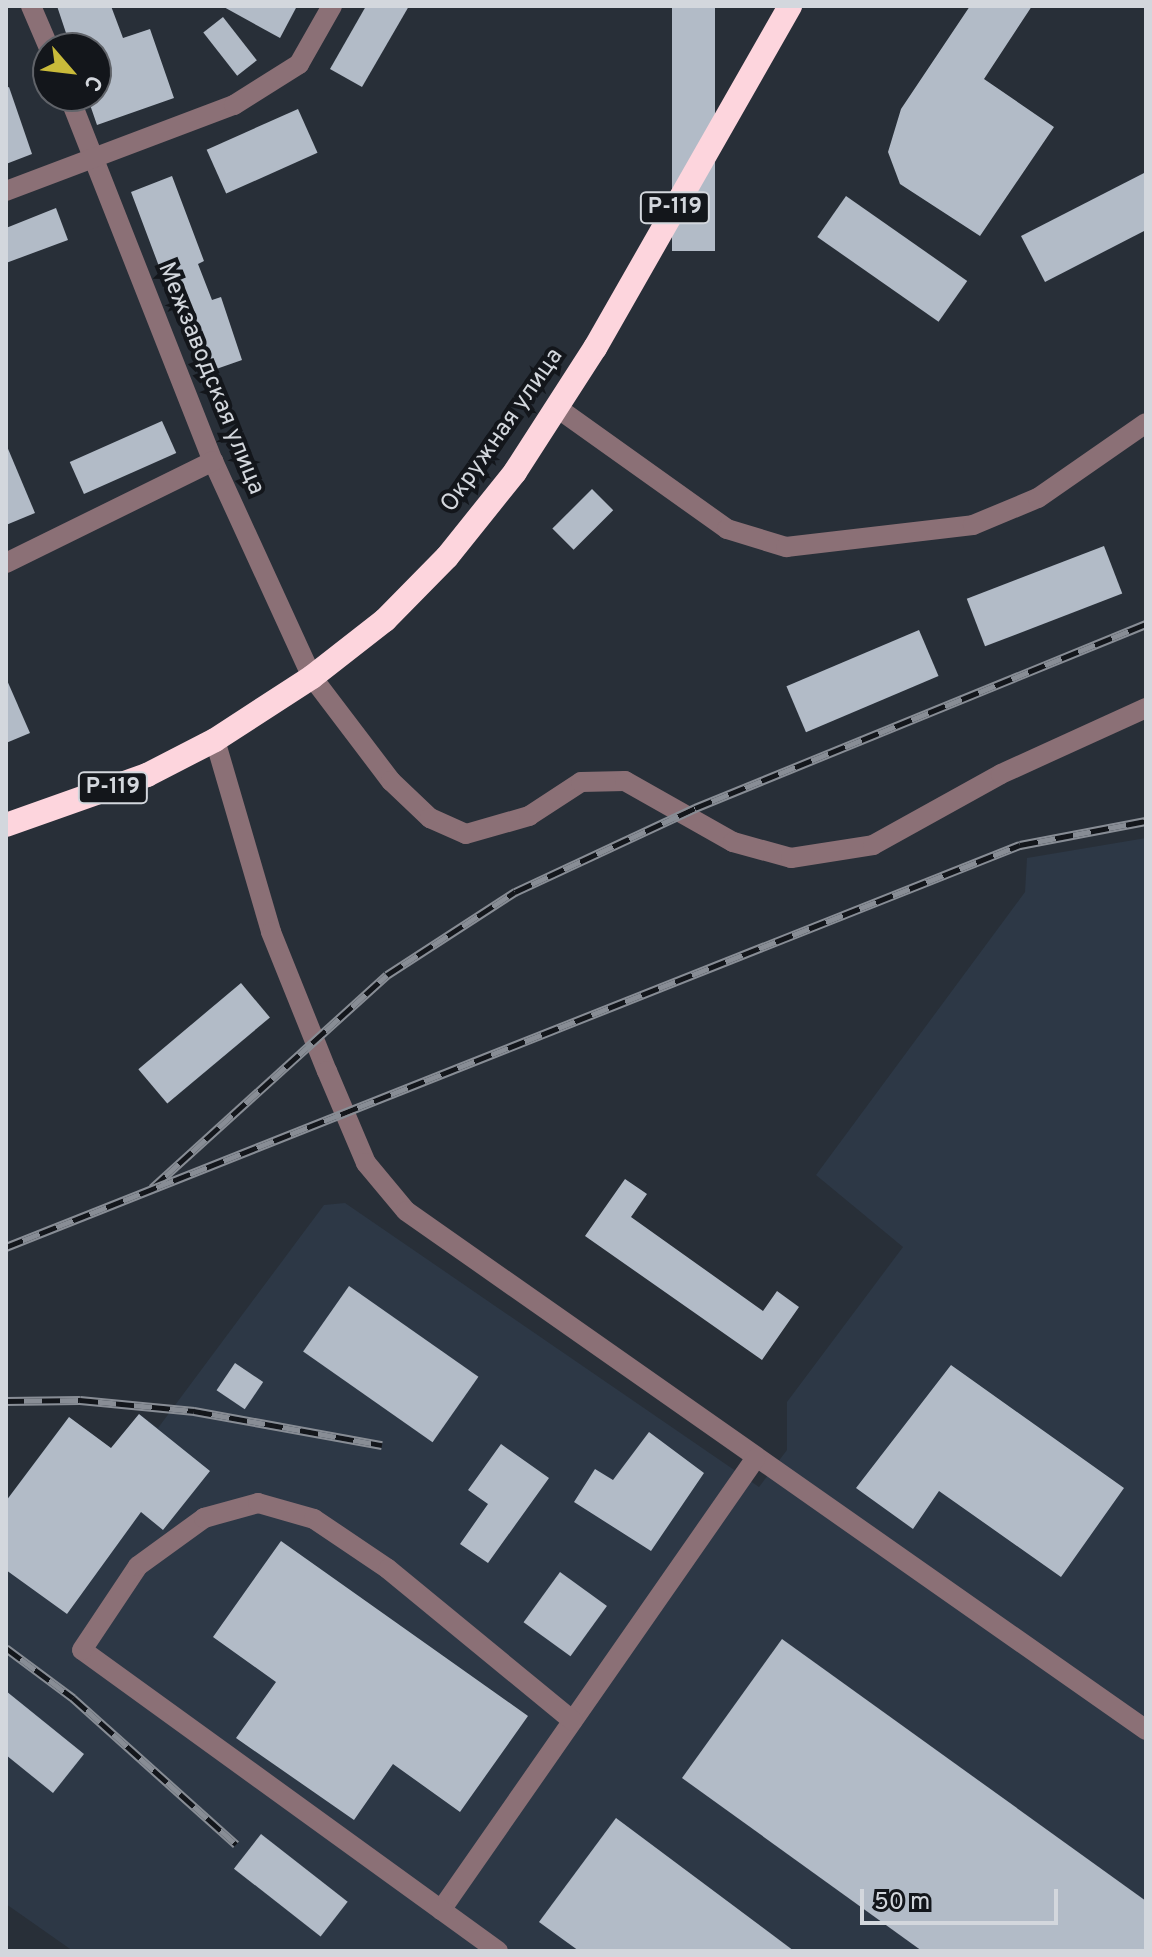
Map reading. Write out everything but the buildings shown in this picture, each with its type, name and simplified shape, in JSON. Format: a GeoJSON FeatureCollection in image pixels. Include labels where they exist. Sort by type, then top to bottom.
{"type":"FeatureCollection","features":[{"type":"Feature","properties":{"kind":"highway","name":"Окружная улица"},"geometry":{"type":"LineString","coordinates":[[6,825],[147,775],[215,740],[312,677],[385,620],[447,557],[515,472],[556,407],[790,6]]}},
{"type":"Feature","properties":{"kind":"street"},"geometry":{"type":"LineString","coordinates":[[31,6],[42,32]]}},
{"type":"Feature","properties":{"kind":"street"},"geometry":{"type":"LineString","coordinates":[[6,191],[93,155],[234,105],[299,64],[332,6]]}},
{"type":"Feature","properties":{"kind":"street","name":"Межзаводская улица"},"geometry":{"type":"LineString","coordinates":[[76,112],[213,461],[312,677],[391,781],[430,818],[466,834],[529,816],[581,782],[625,781],[733,842],[791,858],[873,845],[1001,774],[1146,708]]}},
{"type":"Feature","properties":{"kind":"street"},"geometry":{"type":"LineString","coordinates":[[556,407],[727,529],[786,547],[973,525],[1038,498],[1146,423]]}},
{"type":"Feature","properties":{"kind":"street"},"geometry":{"type":"LineString","coordinates":[[6,563],[213,461]]}},
{"type":"Feature","properties":{"kind":"street"},"geometry":{"type":"LineString","coordinates":[[215,740],[271,932],[366,1163],[406,1211],[755,1459],[1146,1730]]}},
{"type":"Feature","properties":{"kind":"street"},"geometry":{"type":"LineString","coordinates":[[441,1910],[755,1459]]}},
{"type":"Feature","properties":{"kind":"street"},"geometry":{"type":"LineString","coordinates":[[498,1951],[82,1650],[138,1566],[204,1518],[258,1503],[314,1519],[388,1569],[573,1721]]}},
{"type":"Feature","properties":{"kind":"shaded area"},"geometry":{"type":"Polygon","coordinates":[[[1146,838],[1146,1951],[73,1951],[6,1904],[6,1501],[69,1417],[111,1448],[139,1414],[158,1428],[324,1205],[345,1203],[759,1487],[787,1450],[787,1402],[903,1247],[816,1175],[1025,892],[1027,858],[1146,838]]]}},
{"type":"Feature","properties":{"kind":"railway"},"geometry":{"type":"LineString","coordinates":[[152,1188],[387,975],[515,892],[695,808],[1146,624]]}},
{"type":"Feature","properties":{"kind":"railway"},"geometry":{"type":"LineString","coordinates":[[6,1247],[1020,845],[1146,821]]}},
{"type":"Feature","properties":{"kind":"railway"},"geometry":{"type":"LineString","coordinates":[[6,1401],[80,1400],[194,1411],[382,1445]]}},
{"type":"Feature","properties":{"kind":"railway"},"geometry":{"type":"LineString","coordinates":[[6,1648],[73,1698],[236,1844]]}}]}
